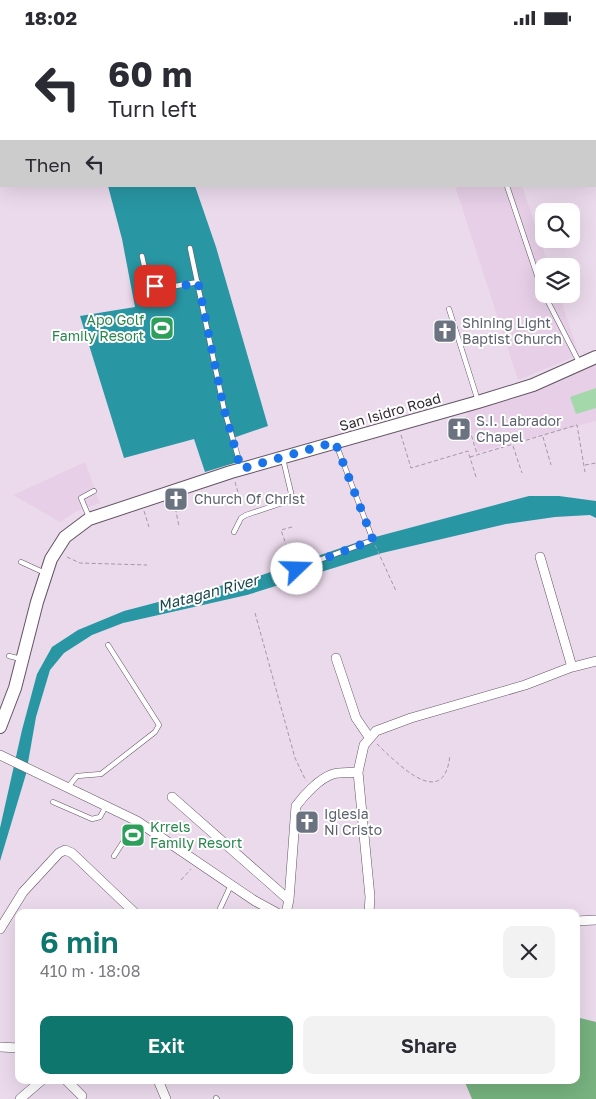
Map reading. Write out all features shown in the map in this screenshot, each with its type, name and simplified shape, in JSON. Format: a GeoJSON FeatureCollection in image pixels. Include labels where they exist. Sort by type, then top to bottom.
{"type":"FeatureCollection","features":[{"type":"Feature","properties":{"kind":"street","name":"San Isidro Road"},"geometry":{"type":"LineString","coordinates":[[56,549],[65,537],[89,519],[236,470],[462,407],[533,385],[580,366],[596,357]]}},
{"type":"Feature","properties":{"kind":"street"},"geometry":{"type":"LineString","coordinates":[[0,727],[12,697],[46,573],[56,549]]}},
{"type":"Feature","properties":{"kind":"street"},"geometry":{"type":"LineString","coordinates":[[540,557],[572,667]]}},
{"type":"Feature","properties":{"kind":"street"},"geometry":{"type":"LineString","coordinates":[[336,658],[356,718],[369,737]]}},
{"type":"Feature","properties":{"kind":"street"},"geometry":{"type":"LineString","coordinates":[[369,909],[370,897],[358,772],[362,753],[369,737],[386,727],[411,718],[525,685],[572,667],[596,661]]}},
{"type":"Feature","properties":{"kind":"street"},"geometry":{"type":"LineString","coordinates":[[0,755],[137,821],[231,885],[271,909]]}},
{"type":"Feature","properties":{"kind":"street"},"geometry":{"type":"LineString","coordinates":[[287,909],[296,806],[311,790],[334,774],[358,772]]}},
{"type":"Feature","properties":{"kind":"street"},"geometry":{"type":"LineString","coordinates":[[172,797],[289,900]]}},
{"type":"Feature","properties":{"kind":"street"},"geometry":{"type":"LineString","coordinates":[[0,929],[22,893],[58,853],[65,850],[72,853],[131,909]]}},
{"type":"Feature","properties":{"kind":"street"},"geometry":{"type":"LineString","coordinates":[[580,921],[596,920]]}},
{"type":"Feature","properties":{"kind":"street"},"geometry":{"type":"LineString","coordinates":[[0,1047],[15,1048]]}},
{"type":"Feature","properties":{"kind":"street"},"geometry":{"type":"LineString","coordinates":[[20,1099],[37,1084]]}},
{"type":"Feature","properties":{"kind":"street"},"geometry":{"type":"LineString","coordinates":[[70,1084],[82,1096]]}},
{"type":"Feature","properties":{"kind":"street"},"geometry":{"type":"LineString","coordinates":[[160,1084],[166,1099]]}},
{"type":"Feature","properties":{"kind":"lane"},"geometry":{"type":"LineString","coordinates":[[507,187],[542,290],[580,366]]}},
{"type":"Feature","properties":{"kind":"lane"},"geometry":{"type":"LineString","coordinates":[[190,248],[236,470]]}},
{"type":"Feature","properties":{"kind":"lane"},"geometry":{"type":"LineString","coordinates":[[142,256],[146,274],[159,289],[198,282]]}},
{"type":"Feature","properties":{"kind":"lane"},"geometry":{"type":"LineString","coordinates":[[449,309],[478,402]]}},
{"type":"Feature","properties":{"kind":"lane"},"geometry":{"type":"LineString","coordinates":[[294,567],[298,569],[373,540],[335,442]]}},
{"type":"Feature","properties":{"kind":"lane"},"geometry":{"type":"LineString","coordinates":[[234,532],[241,518],[288,501],[292,497],[282,457]]}},
{"type":"Feature","properties":{"kind":"lane"},"geometry":{"type":"LineString","coordinates":[[89,519],[81,498],[94,491]]}},
{"type":"Feature","properties":{"kind":"lane"},"geometry":{"type":"LineString","coordinates":[[21,562],[46,573]]}},
{"type":"Feature","properties":{"kind":"lane"},"geometry":{"type":"LineString","coordinates":[[68,787],[77,776],[101,774],[155,732],[158,725],[108,645]]}},
{"type":"Feature","properties":{"kind":"lane"},"geometry":{"type":"LineString","coordinates":[[9,656],[23,659]]}},
{"type":"Feature","properties":{"kind":"lane"},"geometry":{"type":"LineString","coordinates":[[53,802],[92,819],[100,817],[106,806]]}},
{"type":"Feature","properties":{"kind":"lane"},"geometry":{"type":"LineString","coordinates":[[114,856],[137,821]]}},
{"type":"Feature","properties":{"kind":"lane"},"geometry":{"type":"LineString","coordinates":[[220,909],[231,885]]}},
{"type":"Feature","properties":{"kind":"path"},"geometry":{"type":"LineString","coordinates":[[462,407],[477,455]]}},
{"type":"Feature","properties":{"kind":"path"},"geometry":{"type":"LineString","coordinates":[[398,425],[412,468],[468,451],[476,477]]}},
{"type":"Feature","properties":{"kind":"path"},"geometry":{"type":"LineString","coordinates":[[470,457],[577,425],[585,472]]}},
{"type":"Feature","properties":{"kind":"path"},"geometry":{"type":"LineString","coordinates":[[543,436],[551,465]]}},
{"type":"Feature","properties":{"kind":"path"},"geometry":{"type":"LineString","coordinates":[[513,445],[522,473]]}},
{"type":"Feature","properties":{"kind":"path"},"geometry":{"type":"LineString","coordinates":[[584,466],[596,463]]}},
{"type":"Feature","properties":{"kind":"path"},"geometry":{"type":"LineString","coordinates":[[236,470],[239,496]]}},
{"type":"Feature","properties":{"kind":"path"},"geometry":{"type":"LineString","coordinates":[[171,492],[179,526]]}},
{"type":"Feature","properties":{"kind":"path"},"geometry":{"type":"LineString","coordinates":[[141,501],[148,527]]}},
{"type":"Feature","properties":{"kind":"path"},"geometry":{"type":"LineString","coordinates":[[292,527],[281,530],[294,567]]}},
{"type":"Feature","properties":{"kind":"path"},"geometry":{"type":"LineString","coordinates":[[375,545],[396,591]]}},
{"type":"Feature","properties":{"kind":"path"},"geometry":{"type":"LineString","coordinates":[[56,549],[72,561],[80,563],[147,565]]}},
{"type":"Feature","properties":{"kind":"path"},"geometry":{"type":"LineString","coordinates":[[255,613],[295,758],[311,790]]}},
{"type":"Feature","properties":{"kind":"path"},"geometry":{"type":"LineString","coordinates":[[369,737],[396,764],[421,780],[434,781],[443,777],[450,755]]}},
{"type":"Feature","properties":{"kind":"path"},"geometry":{"type":"LineString","coordinates":[[181,880],[198,861]]}},
{"type":"Feature","properties":{"kind":"shaded area"},"geometry":{"type":"Polygon","coordinates":[[[455,187],[522,187],[535,225],[535,248],[543,248],[546,258],[535,258],[535,303],[562,303],[579,355],[518,380],[455,187]]]}},
{"type":"Feature","properties":{"kind":"shaded area"},"geometry":{"type":"Polygon","coordinates":[[[596,360],[596,421],[478,452],[465,409],[596,360]]]}},
{"type":"Feature","properties":{"kind":"shaded area"},"geometry":{"type":"Polygon","coordinates":[[[85,462],[100,503],[77,511],[60,522],[13,495],[85,462]]]}},
{"type":"Feature","properties":{"kind":"green space"},"geometry":{"type":"Polygon","coordinates":[[[596,388],[596,408],[576,414],[570,397],[596,388]]]}},
{"type":"Feature","properties":{"kind":"green space"},"geometry":{"type":"Polygon","coordinates":[[[580,1018],[596,1022],[596,1099],[472,1099],[466,1084],[580,1084],[580,1018]]]}},
{"type":"Feature","properties":{"kind":"water","name":"Apo Golf Family Resort"},"geometry":{"type":"Polygon","coordinates":[[[108,187],[195,187],[216,247],[268,426],[233,438],[241,461],[205,472],[194,439],[124,458],[80,316],[135,307],[122,239],[108,187]]]}},
{"type":"Feature","properties":{"kind":"water","name":"Matagan River"},"geometry":{"type":"Polygon","coordinates":[[[529,496],[559,496],[596,501],[596,518],[590,515],[555,517],[506,524],[382,553],[247,595],[123,623],[92,635],[64,653],[50,670],[36,717],[26,774],[0,861],[0,828],[22,730],[37,674],[52,647],[78,630],[124,611],[262,575],[364,540],[529,496]]]}},
{"type":"Feature","properties":{"kind":"place","name":"Apo Golf Family Resort"},"geometry":{"type":"Point","coordinates":[162,328]}},
{"type":"Feature","properties":{"kind":"place","name":"Shining Light Baptist Church"},"geometry":{"type":"Point","coordinates":[445,331]}},
{"type":"Feature","properties":{"kind":"place","name":"S.I. Labrador Chapel"},"geometry":{"type":"Point","coordinates":[459,429]}},
{"type":"Feature","properties":{"kind":"place","name":"Church Of Christ"},"geometry":{"type":"Point","coordinates":[176,499]}},
{"type":"Feature","properties":{"kind":"place","name":"Iglesia Ni Cristo"},"geometry":{"type":"Point","coordinates":[307,822]}},
{"type":"Feature","properties":{"kind":"place","name":"Krrels Family Resort"},"geometry":{"type":"Point","coordinates":[133,835]}},
{"type":"Feature","properties":{"kind":"route"},"geometry":{"type":"LineString","coordinates":[[155,286],[166,290],[198,282],[224,409],[241,469],[335,442],[373,540],[297,569]]}}]}
